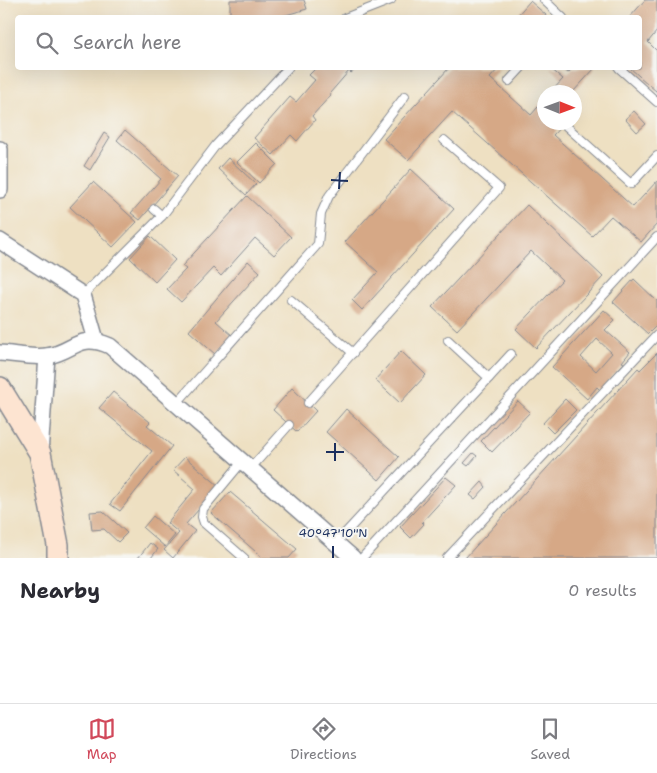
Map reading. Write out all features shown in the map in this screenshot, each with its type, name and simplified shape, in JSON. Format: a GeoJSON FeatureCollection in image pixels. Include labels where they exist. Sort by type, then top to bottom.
{"type":"FeatureCollection","features":[{"type":"Feature","properties":{"kind":"main road"},"geometry":{"type":"LineString","coordinates":[[1,393],[40,453],[61,551]]}},
{"type":"Feature","properties":{"kind":"street"},"geometry":{"type":"LineString","coordinates":[[0,149],[0,190]]}},
{"type":"Feature","properties":{"kind":"street"},"geometry":{"type":"LineString","coordinates":[[0,241],[83,295],[96,340]]}},
{"type":"Feature","properties":{"kind":"street"},"geometry":{"type":"LineString","coordinates":[[0,354],[47,356],[82,342],[96,340],[110,346],[353,558]]}},
{"type":"Feature","properties":{"kind":"street"},"geometry":{"type":"LineString","coordinates":[[40,453],[47,356]]}},
{"type":"Feature","properties":{"kind":"lane"},"geometry":{"type":"LineString","coordinates":[[352,15],[391,0]]}},
{"type":"Feature","properties":{"kind":"lane"},"geometry":{"type":"LineString","coordinates":[[544,0],[560,15]]}},
{"type":"Feature","properties":{"kind":"lane"},"geometry":{"type":"LineString","coordinates":[[83,295],[162,216],[216,145],[286,70]]}},
{"type":"Feature","properties":{"kind":"lane"},"geometry":{"type":"LineString","coordinates":[[510,81],[519,70]]}},
{"type":"Feature","properties":{"kind":"lane"},"geometry":{"type":"LineString","coordinates":[[621,70],[657,102]]}},
{"type":"Feature","properties":{"kind":"lane"},"geometry":{"type":"LineString","coordinates":[[176,404],[318,244],[321,214],[329,196],[405,96]]}},
{"type":"Feature","properties":{"kind":"lane"},"geometry":{"type":"LineString","coordinates":[[571,130],[631,184],[657,156]]}},
{"type":"Feature","properties":{"kind":"lane"},"geometry":{"type":"LineString","coordinates":[[308,403],[499,188],[444,140]]}},
{"type":"Feature","properties":{"kind":"lane"},"geometry":{"type":"LineString","coordinates":[[154,208],[162,216]]}},
{"type":"Feature","properties":{"kind":"lane"},"geometry":{"type":"LineString","coordinates":[[362,558],[657,237]]}},
{"type":"Feature","properties":{"kind":"lane"},"geometry":{"type":"LineString","coordinates":[[291,300],[353,353]]}},
{"type":"Feature","properties":{"kind":"lane"},"geometry":{"type":"LineString","coordinates":[[447,558],[657,335]]}},
{"type":"Feature","properties":{"kind":"lane"},"geometry":{"type":"LineString","coordinates":[[448,340],[489,378]]}},
{"type":"Feature","properties":{"kind":"lane"},"geometry":{"type":"LineString","coordinates":[[336,543],[511,354]]}},
{"type":"Feature","properties":{"kind":"lane"},"geometry":{"type":"LineString","coordinates":[[244,558],[204,523],[202,517],[203,510],[246,465],[289,425]]}},
{"type":"Feature","properties":{"kind":"building"},"geometry":{"type":"Polygon","coordinates":[[[230,0],[304,0],[307,9],[286,15],[230,15],[230,0]]]}},
{"type":"Feature","properties":{"kind":"building"},"geometry":{"type":"Polygon","coordinates":[[[645,0],[657,0],[657,31],[648,42],[657,51],[657,92],[632,70],[642,70],[642,15],[632,15],[645,0]]]}},
{"type":"Feature","properties":{"kind":"building"},"geometry":{"type":"Polygon","coordinates":[[[530,1],[546,15],[518,15],[530,1]]]}},
{"type":"Feature","properties":{"kind":"building"},"geometry":{"type":"Polygon","coordinates":[[[314,70],[355,70],[351,73],[349,71],[330,93],[331,95],[312,116],[315,120],[297,141],[291,135],[273,155],[254,138],[290,97],[296,102],[315,80],[309,75],[314,70]]]}},
{"type":"Feature","properties":{"kind":"building"},"geometry":{"type":"Polygon","coordinates":[[[447,70],[497,70],[490,78],[531,115],[537,108],[537,130],[558,130],[553,135],[633,207],[657,181],[657,224],[641,242],[611,216],[592,236],[452,112],[408,160],[384,139],[447,70]]]}},
{"type":"Feature","properties":{"kind":"building"},"geometry":{"type":"Polygon","coordinates":[[[552,70],[564,70],[568,73],[571,70],[593,70],[579,85],[557,85],[563,79],[552,70]]]}},
{"type":"Feature","properties":{"kind":"building"},"geometry":{"type":"Polygon","coordinates":[[[634,111],[646,124],[637,132],[625,119],[634,111]]]}},
{"type":"Feature","properties":{"kind":"building"},"geometry":{"type":"Polygon","coordinates":[[[125,130],[178,176],[140,220],[131,213],[161,179],[117,140],[125,130]]]}},
{"type":"Feature","properties":{"kind":"building"},"geometry":{"type":"Polygon","coordinates":[[[104,133],[110,137],[90,170],[84,166],[104,133]]]}},
{"type":"Feature","properties":{"kind":"building"},"geometry":{"type":"Polygon","coordinates":[[[256,143],[277,164],[259,183],[237,162],[256,143]]]}},
{"type":"Feature","properties":{"kind":"building"},"geometry":{"type":"Polygon","coordinates":[[[228,158],[256,184],[246,195],[218,169],[228,158]]]}},
{"type":"Feature","properties":{"kind":"building"},"geometry":{"type":"Polygon","coordinates":[[[411,169],[454,209],[362,310],[352,300],[378,272],[345,242],[411,169]]]}},
{"type":"Feature","properties":{"kind":"building"},"geometry":{"type":"Polygon","coordinates":[[[93,182],[137,222],[113,247],[70,207],[93,182]]]}},
{"type":"Feature","properties":{"kind":"building"},"geometry":{"type":"Polygon","coordinates":[[[247,196],[291,237],[274,255],[255,238],[221,276],[213,268],[181,302],[167,289],[186,269],[182,266],[247,196]]]}},
{"type":"Feature","properties":{"kind":"building"},"geometry":{"type":"Polygon","coordinates":[[[527,205],[603,277],[536,348],[516,329],[562,280],[531,251],[457,330],[432,307],[527,205]]]}},
{"type":"Feature","properties":{"kind":"building"},"geometry":{"type":"Polygon","coordinates":[[[150,236],[175,260],[155,282],[130,258],[150,236]]]}},
{"type":"Feature","properties":{"kind":"building"},"geometry":{"type":"Polygon","coordinates":[[[248,261],[260,272],[216,321],[233,336],[216,355],[189,331],[248,261]]]}},
{"type":"Feature","properties":{"kind":"building"},"geometry":{"type":"Polygon","coordinates":[[[634,279],[657,301],[657,325],[648,334],[613,302],[634,279]]]}},
{"type":"Feature","properties":{"kind":"building"},"geometry":{"type":"Polygon","coordinates":[[[604,310],[615,320],[605,330],[630,352],[622,362],[624,363],[600,390],[597,387],[587,399],[552,367],[604,310]],[[597,339],[581,357],[596,371],[612,353],[597,339]]]}},
{"type":"Feature","properties":{"kind":"building"},"geometry":{"type":"Polygon","coordinates":[[[401,351],[426,375],[400,403],[375,380],[401,351]]]}},
{"type":"Feature","properties":{"kind":"building"},"geometry":{"type":"Polygon","coordinates":[[[657,353],[657,558],[465,558],[638,368],[640,370],[657,353]]]}},
{"type":"Feature","properties":{"kind":"building"},"geometry":{"type":"Polygon","coordinates":[[[292,388],[316,411],[297,432],[273,410],[292,388]]]}},
{"type":"Feature","properties":{"kind":"building"},"geometry":{"type":"Polygon","coordinates":[[[113,392],[150,422],[147,425],[172,446],[120,511],[110,504],[152,451],[99,408],[113,392]]]}},
{"type":"Feature","properties":{"kind":"building"},"geometry":{"type":"Polygon","coordinates":[[[565,399],[576,410],[553,433],[543,423],[565,399]]]}},
{"type":"Feature","properties":{"kind":"building"},"geometry":{"type":"Polygon","coordinates":[[[518,401],[530,412],[492,452],[481,441],[518,401]]]}},
{"type":"Feature","properties":{"kind":"building"},"geometry":{"type":"Polygon","coordinates":[[[346,409],[399,457],[379,480],[326,432],[346,409]]]}},
{"type":"Feature","properties":{"kind":"building"},"geometry":{"type":"Polygon","coordinates":[[[473,453],[477,456],[468,466],[464,463],[473,453]]]}},
{"type":"Feature","properties":{"kind":"building"},"geometry":{"type":"Polygon","coordinates":[[[185,457],[219,486],[186,524],[195,531],[173,558],[164,550],[179,533],[167,523],[195,489],[173,470],[185,457]]]}},
{"type":"Feature","properties":{"kind":"building"},"geometry":{"type":"Polygon","coordinates":[[[446,477],[456,485],[422,522],[424,524],[411,538],[400,527],[446,477]]]}},
{"type":"Feature","properties":{"kind":"building"},"geometry":{"type":"Polygon","coordinates":[[[482,482],[486,487],[475,499],[470,495],[482,482]]]}},
{"type":"Feature","properties":{"kind":"building"},"geometry":{"type":"Polygon","coordinates":[[[230,492],[297,549],[289,558],[263,558],[211,513],[230,492]]]}},
{"type":"Feature","properties":{"kind":"building"},"geometry":{"type":"Polygon","coordinates":[[[103,511],[127,533],[118,542],[104,529],[92,530],[90,512],[103,511]]]}},
{"type":"Feature","properties":{"kind":"building"},"geometry":{"type":"Polygon","coordinates":[[[153,516],[175,535],[165,547],[143,528],[153,516]]]}},
{"type":"Feature","properties":{"kind":"building"},"geometry":{"type":"Polygon","coordinates":[[[150,543],[158,549],[151,558],[138,558],[150,543]]]}}]}
